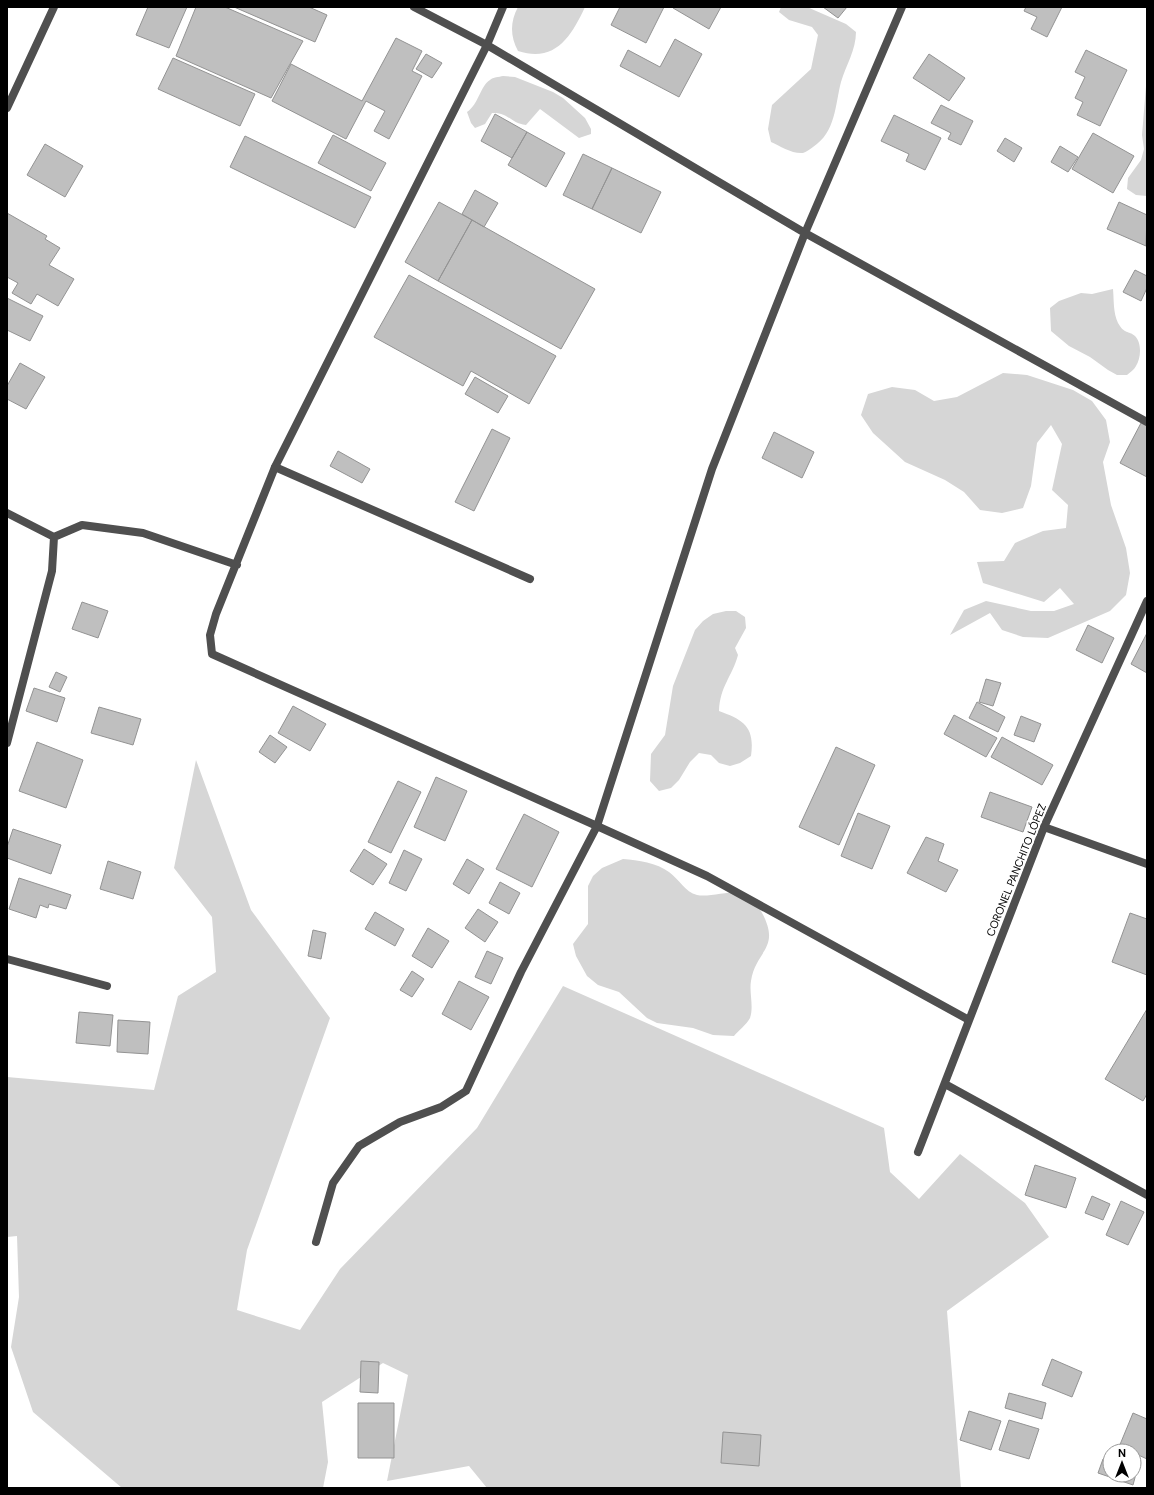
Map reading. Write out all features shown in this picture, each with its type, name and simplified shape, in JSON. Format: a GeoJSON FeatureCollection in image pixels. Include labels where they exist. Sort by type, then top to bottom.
{"type":"FeatureCollection","features":[{"type":"Feature","properties":{"kind":"street"},"geometry":{"type":"LineString","coordinates":[[7,108],[54,7]]}},
{"type":"Feature","properties":{"kind":"street"},"geometry":{"type":"LineString","coordinates":[[414,7],[488,45],[805,233],[1147,422]]}},
{"type":"Feature","properties":{"kind":"street"},"geometry":{"type":"LineString","coordinates":[[503,7],[488,45],[275,467],[237,565],[216,614],[210,635],[212,654],[707,876],[969,1020]]}},
{"type":"Feature","properties":{"kind":"street"},"geometry":{"type":"LineString","coordinates":[[316,1242],[332,1183],[359,1146],[400,1122],[441,1107],[466,1091],[521,972],[598,826],[712,469],[805,233],[902,7]]}},
{"type":"Feature","properties":{"kind":"street"},"geometry":{"type":"LineString","coordinates":[[275,467],[530,579]]}},
{"type":"Feature","properties":{"kind":"street"},"geometry":{"type":"LineString","coordinates":[[7,513],[54,537]]}},
{"type":"Feature","properties":{"kind":"street"},"geometry":{"type":"LineString","coordinates":[[54,537],[82,525],[143,532],[237,565]]}},
{"type":"Feature","properties":{"kind":"street"},"geometry":{"type":"LineString","coordinates":[[7,743],[52,571],[54,537]]}},
{"type":"Feature","properties":{"kind":"street","name":"CORONEL PANCHITO LÓPEZ"},"geometry":{"type":"LineString","coordinates":[[918,1152],[1044,827],[1147,601]]}},
{"type":"Feature","properties":{"kind":"street"},"geometry":{"type":"LineString","coordinates":[[1044,827],[1147,864]]}},
{"type":"Feature","properties":{"kind":"street"},"geometry":{"type":"LineString","coordinates":[[7,959],[107,986]]}},
{"type":"Feature","properties":{"kind":"street"},"geometry":{"type":"LineString","coordinates":[[945,1084],[1147,1195]]}},
{"type":"Feature","properties":{"kind":"shaded area"},"geometry":{"type":"Polygon","coordinates":[[[518,7],[585,7],[574,28],[560,45],[552,50],[531,54],[518,51],[515,45],[512,34],[512,24],[518,7]]]}},
{"type":"Feature","properties":{"kind":"shaded area"},"geometry":{"type":"Polygon","coordinates":[[[781,7],[807,7],[846,24],[856,32],[856,39],[841,82],[836,109],[830,126],[821,141],[803,153],[790,151],[771,142],[768,129],[772,105],[811,69],[818,35],[812,27],[789,20],[779,12],[781,7]]]}},
{"type":"Feature","properties":{"kind":"shaded area"},"geometry":{"type":"Polygon","coordinates":[[[1147,74],[1147,196],[1136,195],[1127,189],[1128,178],[1141,160],[1144,149],[1142,135],[1147,74]]]}},
{"type":"Feature","properties":{"kind":"shaded area"},"geometry":{"type":"Polygon","coordinates":[[[503,76],[515,77],[553,92],[563,98],[585,118],[591,129],[591,134],[579,138],[540,109],[526,125],[517,123],[502,114],[492,113],[485,124],[475,128],[471,123],[467,112],[471,109],[487,83],[493,78],[503,76]]]}},
{"type":"Feature","properties":{"kind":"shaded area"},"geometry":{"type":"Polygon","coordinates":[[[1113,289],[1116,319],[1120,327],[1135,336],[1140,346],[1138,363],[1127,375],[1117,375],[1108,370],[1090,357],[1069,346],[1051,331],[1050,308],[1059,301],[1081,293],[1092,294],[1113,289]]]}},
{"type":"Feature","properties":{"kind":"shaded area"},"geometry":{"type":"Polygon","coordinates":[[[1003,373],[1027,375],[1073,390],[1092,401],[1106,420],[1110,442],[1103,462],[1111,505],[1126,548],[1130,573],[1126,595],[1110,611],[1048,638],[1023,637],[1002,630],[990,613],[950,635],[964,610],[986,601],[1031,611],[1054,611],[1074,604],[1060,588],[1044,602],[983,583],[977,562],[1004,561],[1015,543],[1043,531],[1066,528],[1068,505],[1052,490],[1062,444],[1051,425],[1037,443],[1031,486],[1023,508],[1002,513],[980,510],[964,492],[945,480],[905,462],[873,433],[861,415],[868,394],[892,387],[915,390],[934,401],[957,397],[1003,373]]]}},
{"type":"Feature","properties":{"kind":"shaded area"},"geometry":{"type":"Polygon","coordinates":[[[726,611],[736,611],[745,617],[746,628],[735,648],[738,655],[736,663],[724,688],[719,711],[735,718],[746,726],[751,738],[751,756],[740,763],[730,766],[719,763],[711,755],[699,753],[690,762],[679,780],[671,788],[659,791],[650,781],[651,754],[665,735],[673,686],[695,630],[703,621],[713,614],[726,611]]]}},
{"type":"Feature","properties":{"kind":"shaded area"},"geometry":{"type":"Polygon","coordinates":[[[196,760],[251,910],[330,1018],[247,1250],[237,1310],[300,1330],[340,1269],[477,1128],[563,986],[884,1128],[890,1172],[919,1199],[960,1154],[1025,1203],[1049,1237],[947,1311],[961,1488],[487,1488],[469,1466],[387,1481],[408,1375],[383,1363],[322,1402],[328,1462],[323,1488],[122,1488],[33,1412],[11,1347],[19,1297],[17,1236],[7,1237],[7,1077],[154,1090],[178,996],[216,972],[212,917],[174,868],[196,760]]]}},
{"type":"Feature","properties":{"kind":"shaded area"},"geometry":{"type":"Polygon","coordinates":[[[623,859],[647,862],[659,866],[673,875],[689,891],[697,895],[702,896],[740,892],[745,893],[757,903],[767,924],[769,933],[768,941],[766,948],[754,970],[751,981],[752,1009],[750,1018],[734,1036],[713,1035],[693,1028],[657,1023],[647,1018],[619,992],[598,985],[587,976],[576,956],[573,944],[588,924],[588,886],[593,876],[602,868],[623,859]]]}},
{"type":"Feature","properties":{"kind":"building"},"geometry":{"type":"Polygon","coordinates":[[[148,7],[187,7],[169,48],[136,35],[148,7]]]}},
{"type":"Feature","properties":{"kind":"building"},"geometry":{"type":"Polygon","coordinates":[[[196,7],[225,7],[303,41],[271,98],[176,56],[196,7]]]}},
{"type":"Feature","properties":{"kind":"building"},"geometry":{"type":"Polygon","coordinates":[[[234,7],[309,7],[327,15],[315,42],[234,7]]]}},
{"type":"Feature","properties":{"kind":"building"},"geometry":{"type":"Polygon","coordinates":[[[620,7],[664,7],[646,43],[611,25],[620,7]]]}},
{"type":"Feature","properties":{"kind":"building"},"geometry":{"type":"Polygon","coordinates":[[[673,7],[721,7],[709,29],[673,7]]]}},
{"type":"Feature","properties":{"kind":"building"},"geometry":{"type":"Polygon","coordinates":[[[823,7],[847,7],[838,18],[823,7]]]}},
{"type":"Feature","properties":{"kind":"building"},"geometry":{"type":"Polygon","coordinates":[[[1026,7],[1062,7],[1047,37],[1031,29],[1037,17],[1024,11],[1026,7]]]}},
{"type":"Feature","properties":{"kind":"building"},"geometry":{"type":"Polygon","coordinates":[[[396,38],[422,51],[412,71],[422,76],[389,139],[374,131],[385,111],[366,101],[346,139],[272,101],[291,64],[362,101],[396,38]]]}},
{"type":"Feature","properties":{"kind":"building"},"geometry":{"type":"Polygon","coordinates":[[[675,39],[702,54],[679,97],[620,66],[628,50],[660,67],[675,39]]]}},
{"type":"Feature","properties":{"kind":"building"},"geometry":{"type":"Polygon","coordinates":[[[1086,50],[1127,70],[1100,126],[1077,115],[1083,102],[1075,98],[1085,77],[1075,72],[1086,50]]]}},
{"type":"Feature","properties":{"kind":"building"},"geometry":{"type":"Polygon","coordinates":[[[426,54],[442,63],[432,78],[416,69],[426,54]]]}},
{"type":"Feature","properties":{"kind":"building"},"geometry":{"type":"Polygon","coordinates":[[[929,54],[965,78],[949,101],[913,78],[929,54]]]}},
{"type":"Feature","properties":{"kind":"building"},"geometry":{"type":"Polygon","coordinates":[[[173,58],[255,94],[240,126],[158,89],[173,58]]]}},
{"type":"Feature","properties":{"kind":"building"},"geometry":{"type":"Polygon","coordinates":[[[941,105],[973,121],[961,145],[948,139],[951,133],[931,123],[941,105]]]}},
{"type":"Feature","properties":{"kind":"building"},"geometry":{"type":"Polygon","coordinates":[[[495,114],[527,132],[512,158],[481,141],[495,114]]]}},
{"type":"Feature","properties":{"kind":"building"},"geometry":{"type":"Polygon","coordinates":[[[894,115],[941,138],[925,170],[906,161],[909,154],[881,141],[894,115]]]}},
{"type":"Feature","properties":{"kind":"building"},"geometry":{"type":"Polygon","coordinates":[[[527,132],[565,153],[546,187],[508,165],[527,132]]]}},
{"type":"Feature","properties":{"kind":"building"},"geometry":{"type":"Polygon","coordinates":[[[1093,133],[1134,156],[1113,193],[1072,169],[1093,133]]]}},
{"type":"Feature","properties":{"kind":"building"},"geometry":{"type":"Polygon","coordinates":[[[333,135],[386,163],[371,191],[318,163],[333,135]]]}},
{"type":"Feature","properties":{"kind":"building"},"geometry":{"type":"Polygon","coordinates":[[[245,136],[371,197],[355,228],[230,167],[245,136]]]}},
{"type":"Feature","properties":{"kind":"building"},"geometry":{"type":"Polygon","coordinates":[[[1005,138],[1022,148],[1014,162],[997,151],[1005,138]]]}},
{"type":"Feature","properties":{"kind":"building"},"geometry":{"type":"Polygon","coordinates":[[[45,144],[83,166],[65,197],[27,175],[45,144]]]}},
{"type":"Feature","properties":{"kind":"building"},"geometry":{"type":"Polygon","coordinates":[[[1060,146],[1078,157],[1068,172],[1051,162],[1060,146]]]}},
{"type":"Feature","properties":{"kind":"building"},"geometry":{"type":"Polygon","coordinates":[[[583,154],[612,168],[592,209],[563,195],[583,154]]]}},
{"type":"Feature","properties":{"kind":"building"},"geometry":{"type":"Polygon","coordinates":[[[612,168],[661,192],[641,233],[592,209],[612,168]]]}},
{"type":"Feature","properties":{"kind":"building"},"geometry":{"type":"Polygon","coordinates":[[[475,190],[498,203],[484,227],[462,214],[475,190]]]}},
{"type":"Feature","properties":{"kind":"building"},"geometry":{"type":"Polygon","coordinates":[[[439,202],[472,220],[438,281],[405,262],[439,202]]]}},
{"type":"Feature","properties":{"kind":"building"},"geometry":{"type":"Polygon","coordinates":[[[1119,202],[1147,215],[1146,246],[1107,229],[1119,202]]]}},
{"type":"Feature","properties":{"kind":"building"},"geometry":{"type":"Polygon","coordinates":[[[7,213],[47,236],[45,239],[60,248],[49,265],[74,279],[58,306],[37,294],[31,304],[12,293],[18,283],[7,277],[7,213]]]}},
{"type":"Feature","properties":{"kind":"building"},"geometry":{"type":"Polygon","coordinates":[[[472,220],[595,289],[561,349],[438,281],[472,220]]]}},
{"type":"Feature","properties":{"kind":"building"},"geometry":{"type":"Polygon","coordinates":[[[1135,270],[1147,276],[1147,288],[1141,301],[1123,292],[1135,270]]]}},
{"type":"Feature","properties":{"kind":"building"},"geometry":{"type":"Polygon","coordinates":[[[409,275],[556,356],[529,404],[471,371],[463,386],[374,337],[409,275]]]}},
{"type":"Feature","properties":{"kind":"building"},"geometry":{"type":"Polygon","coordinates":[[[7,298],[43,316],[30,341],[7,330],[7,298]]]}},
{"type":"Feature","properties":{"kind":"building"},"geometry":{"type":"Polygon","coordinates":[[[20,363],[45,377],[26,409],[7,399],[7,386],[20,363]]]}},
{"type":"Feature","properties":{"kind":"building"},"geometry":{"type":"Polygon","coordinates":[[[475,377],[508,396],[498,413],[465,394],[475,377]]]}},
{"type":"Feature","properties":{"kind":"building"},"geometry":{"type":"Polygon","coordinates":[[[1141,423],[1147,426],[1147,477],[1120,463],[1141,423]]]}},
{"type":"Feature","properties":{"kind":"building"},"geometry":{"type":"Polygon","coordinates":[[[492,429],[510,438],[474,511],[455,502],[492,429]]]}},
{"type":"Feature","properties":{"kind":"building"},"geometry":{"type":"Polygon","coordinates":[[[774,432],[814,452],[802,478],[762,458],[774,432]]]}},
{"type":"Feature","properties":{"kind":"building"},"geometry":{"type":"Polygon","coordinates":[[[338,451],[370,469],[362,483],[330,466],[338,451]]]}},
{"type":"Feature","properties":{"kind":"building"},"geometry":{"type":"Polygon","coordinates":[[[82,602],[108,611],[98,638],[72,629],[82,602]]]}},
{"type":"Feature","properties":{"kind":"building"},"geometry":{"type":"Polygon","coordinates":[[[1088,625],[1114,638],[1102,663],[1076,650],[1088,625]]]}},
{"type":"Feature","properties":{"kind":"building"},"geometry":{"type":"Polygon","coordinates":[[[1147,633],[1147,673],[1131,664],[1147,633]]]}},
{"type":"Feature","properties":{"kind":"building"},"geometry":{"type":"Polygon","coordinates":[[[56,672],[67,677],[60,692],[49,687],[56,672]]]}},
{"type":"Feature","properties":{"kind":"building"},"geometry":{"type":"Polygon","coordinates":[[[986,679],[1001,683],[993,706],[979,702],[986,679]]]}},
{"type":"Feature","properties":{"kind":"building"},"geometry":{"type":"Polygon","coordinates":[[[34,688],[65,698],[57,722],[26,711],[34,688]]]}},
{"type":"Feature","properties":{"kind":"building"},"geometry":{"type":"Polygon","coordinates":[[[977,702],[1005,717],[998,732],[969,718],[977,702]]]}},
{"type":"Feature","properties":{"kind":"building"},"geometry":{"type":"Polygon","coordinates":[[[293,706],[326,724],[310,751],[278,733],[293,706]]]}},
{"type":"Feature","properties":{"kind":"building"},"geometry":{"type":"Polygon","coordinates":[[[99,707],[141,719],[133,745],[91,733],[99,707]]]}},
{"type":"Feature","properties":{"kind":"building"},"geometry":{"type":"Polygon","coordinates":[[[954,715],[997,738],[986,757],[944,734],[954,715]]]}},
{"type":"Feature","properties":{"kind":"building"},"geometry":{"type":"Polygon","coordinates":[[[1021,716],[1041,724],[1034,742],[1014,735],[1021,716]]]}},
{"type":"Feature","properties":{"kind":"building"},"geometry":{"type":"Polygon","coordinates":[[[270,735],[287,747],[275,763],[259,752],[270,735]]]}},
{"type":"Feature","properties":{"kind":"building"},"geometry":{"type":"Polygon","coordinates":[[[1002,737],[1053,765],[1042,785],[991,757],[1002,737]]]}},
{"type":"Feature","properties":{"kind":"building"},"geometry":{"type":"Polygon","coordinates":[[[37,742],[83,760],[66,808],[19,791],[37,742]]]}},
{"type":"Feature","properties":{"kind":"building"},"geometry":{"type":"Polygon","coordinates":[[[836,747],[875,765],[839,845],[799,827],[836,747]]]}},
{"type":"Feature","properties":{"kind":"building"},"geometry":{"type":"Polygon","coordinates":[[[436,777],[467,791],[445,841],[414,827],[436,777]]]}},
{"type":"Feature","properties":{"kind":"building"},"geometry":{"type":"Polygon","coordinates":[[[398,781],[421,792],[391,853],[368,842],[398,781]]]}},
{"type":"Feature","properties":{"kind":"building"},"geometry":{"type":"Polygon","coordinates":[[[990,792],[1032,807],[1023,832],[981,817],[990,792]]]}},
{"type":"Feature","properties":{"kind":"building"},"geometry":{"type":"Polygon","coordinates":[[[858,813],[890,826],[872,869],[841,856],[858,813]]]}},
{"type":"Feature","properties":{"kind":"building"},"geometry":{"type":"Polygon","coordinates":[[[524,814],[559,832],[532,887],[496,869],[524,814]]]}},
{"type":"Feature","properties":{"kind":"building"},"geometry":{"type":"Polygon","coordinates":[[[13,829],[61,845],[51,874],[7,858],[7,847],[13,829]]]}},
{"type":"Feature","properties":{"kind":"building"},"geometry":{"type":"Polygon","coordinates":[[[926,837],[944,844],[938,861],[958,870],[946,892],[907,873],[926,837]]]}},
{"type":"Feature","properties":{"kind":"building"},"geometry":{"type":"Polygon","coordinates":[[[364,849],[387,864],[373,885],[350,871],[364,849]]]}},
{"type":"Feature","properties":{"kind":"building"},"geometry":{"type":"Polygon","coordinates":[[[404,850],[422,859],[406,891],[389,883],[404,850]]]}},
{"type":"Feature","properties":{"kind":"building"},"geometry":{"type":"Polygon","coordinates":[[[467,859],[484,869],[469,894],[453,884],[467,859]]]}},
{"type":"Feature","properties":{"kind":"building"},"geometry":{"type":"Polygon","coordinates":[[[108,861],[141,872],[133,899],[100,889],[108,861]]]}},
{"type":"Feature","properties":{"kind":"building"},"geometry":{"type":"Polygon","coordinates":[[[19,878],[71,895],[66,909],[49,904],[48,908],[40,905],[36,918],[9,909],[19,878]]]}},
{"type":"Feature","properties":{"kind":"building"},"geometry":{"type":"Polygon","coordinates":[[[500,882],[520,893],[509,914],[489,903],[500,882]]]}},
{"type":"Feature","properties":{"kind":"building"},"geometry":{"type":"Polygon","coordinates":[[[478,909],[498,922],[485,942],[465,928],[478,909]]]}},
{"type":"Feature","properties":{"kind":"building"},"geometry":{"type":"Polygon","coordinates":[[[375,912],[404,929],[395,946],[365,929],[375,912]]]}},
{"type":"Feature","properties":{"kind":"building"},"geometry":{"type":"Polygon","coordinates":[[[1130,913],[1147,919],[1147,975],[1112,962],[1130,913]]]}},
{"type":"Feature","properties":{"kind":"building"},"geometry":{"type":"Polygon","coordinates":[[[428,928],[449,941],[432,968],[412,956],[428,928]]]}},
{"type":"Feature","properties":{"kind":"building"},"geometry":{"type":"Polygon","coordinates":[[[313,930],[326,933],[321,959],[308,956],[313,930]]]}},
{"type":"Feature","properties":{"kind":"building"},"geometry":{"type":"Polygon","coordinates":[[[487,951],[503,958],[491,984],[475,977],[487,951]]]}},
{"type":"Feature","properties":{"kind":"building"},"geometry":{"type":"Polygon","coordinates":[[[412,971],[424,979],[412,997],[400,990],[412,971]]]}},
{"type":"Feature","properties":{"kind":"building"},"geometry":{"type":"Polygon","coordinates":[[[459,981],[489,997],[471,1030],[442,1014],[459,981]]]}},
{"type":"Feature","properties":{"kind":"building"},"geometry":{"type":"Polygon","coordinates":[[[1147,1009],[1147,1094],[1143,1101],[1105,1079],[1147,1009]]]}},
{"type":"Feature","properties":{"kind":"building"},"geometry":{"type":"Polygon","coordinates":[[[79,1012],[113,1015],[110,1046],[76,1043],[79,1012]]]}},
{"type":"Feature","properties":{"kind":"building"},"geometry":{"type":"Polygon","coordinates":[[[118,1020],[150,1022],[148,1054],[117,1052],[118,1020]]]}},
{"type":"Feature","properties":{"kind":"building"},"geometry":{"type":"Polygon","coordinates":[[[1035,1165],[1076,1178],[1066,1208],[1025,1195],[1035,1165]]]}},
{"type":"Feature","properties":{"kind":"building"},"geometry":{"type":"Polygon","coordinates":[[[1092,1196],[1110,1204],[1103,1220],[1085,1213],[1092,1196]]]}},
{"type":"Feature","properties":{"kind":"building"},"geometry":{"type":"Polygon","coordinates":[[[1121,1201],[1144,1212],[1128,1245],[1106,1235],[1121,1201]]]}},
{"type":"Feature","properties":{"kind":"building"},"geometry":{"type":"Polygon","coordinates":[[[1052,1359],[1082,1372],[1072,1397],[1042,1385],[1052,1359]]]}},
{"type":"Feature","properties":{"kind":"building"},"geometry":{"type":"Polygon","coordinates":[[[361,1361],[379,1362],[378,1393],[360,1392],[361,1361]]]}},
{"type":"Feature","properties":{"kind":"building"},"geometry":{"type":"Polygon","coordinates":[[[1009,1393],[1046,1403],[1042,1419],[1005,1408],[1009,1393]]]}},
{"type":"Feature","properties":{"kind":"building"},"geometry":{"type":"Polygon","coordinates":[[[358,1403],[394,1403],[394,1458],[358,1458],[358,1403]]]}},
{"type":"Feature","properties":{"kind":"building"},"geometry":{"type":"Polygon","coordinates":[[[969,1411],[1001,1421],[991,1450],[960,1440],[969,1411]]]}},
{"type":"Feature","properties":{"kind":"building"},"geometry":{"type":"Polygon","coordinates":[[[1133,1413],[1147,1419],[1147,1459],[1142,1457],[1142,1443],[1121,1443],[1133,1413]]]}},
{"type":"Feature","properties":{"kind":"building"},"geometry":{"type":"Polygon","coordinates":[[[1009,1420],[1039,1429],[1029,1459],[999,1450],[1009,1420]]]}},
{"type":"Feature","properties":{"kind":"building"},"geometry":{"type":"Polygon","coordinates":[[[723,1432],[761,1435],[759,1466],[721,1463],[723,1432]]]}},
{"type":"Feature","properties":{"kind":"building"},"geometry":{"type":"Polygon","coordinates":[[[1102,1462],[1102,1474],[1098,1473],[1102,1462]]]}}]}
